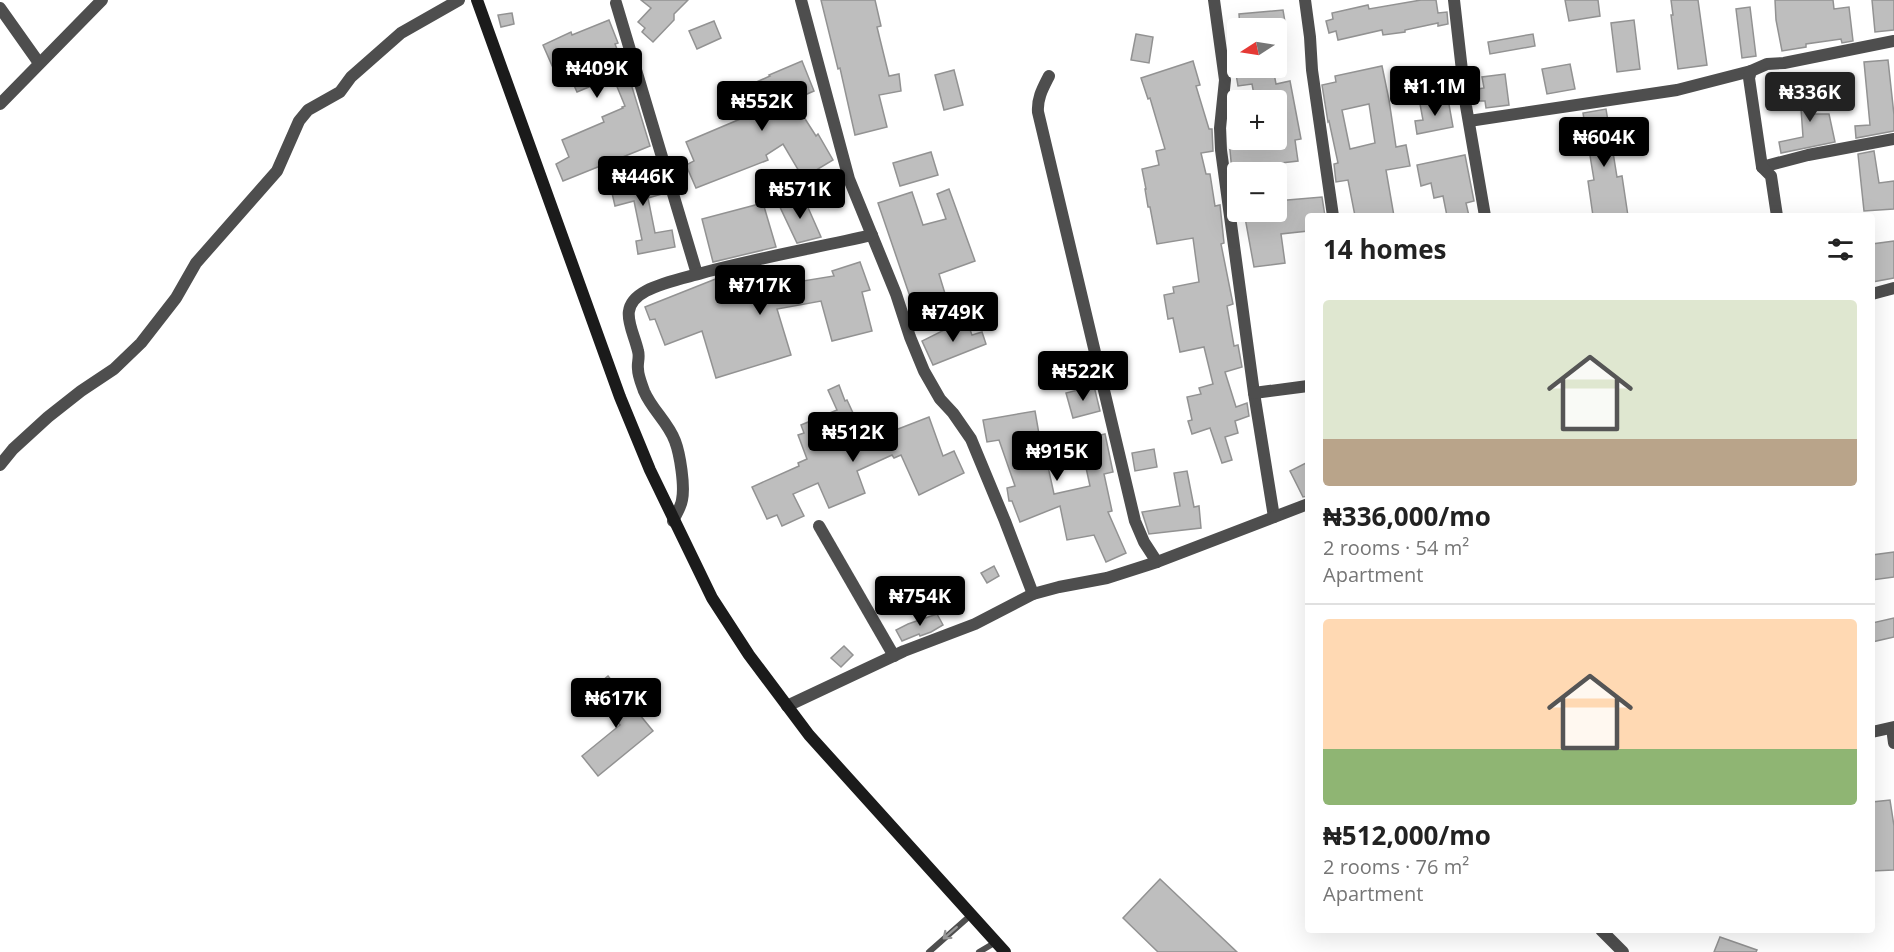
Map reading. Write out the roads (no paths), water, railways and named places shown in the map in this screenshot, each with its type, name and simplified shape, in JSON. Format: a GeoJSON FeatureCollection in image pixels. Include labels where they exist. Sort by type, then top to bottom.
{"type":"FeatureCollection","features":[{"type":"Feature","properties":{"kind":"main road"},"geometry":{"type":"LineString","coordinates":[[477,0],[620,397],[673,521],[712,598],[749,655],[809,735],[1005,952]]}},
{"type":"Feature","properties":{"kind":"street"},"geometry":{"type":"LineString","coordinates":[[0,104],[102,0]]}},
{"type":"Feature","properties":{"kind":"street"},"geometry":{"type":"LineString","coordinates":[[0,465],[13,449],[48,417],[114,369],[141,344],[176,298],[196,263],[277,171],[299,121],[308,110],[340,92],[351,76],[401,33],[459,0]]}},
{"type":"Feature","properties":{"kind":"street"},"geometry":{"type":"LineString","coordinates":[[801,0],[849,179],[896,294],[910,337],[924,371],[940,399],[971,439],[1033,594]]}},
{"type":"Feature","properties":{"kind":"street"},"geometry":{"type":"LineString","coordinates":[[1214,0],[1225,80],[1220,128],[1221,150],[1254,393],[1274,517]]}},
{"type":"Feature","properties":{"kind":"street"},"geometry":{"type":"LineString","coordinates":[[1305,0],[1312,70],[1333,213]]}},
{"type":"Feature","properties":{"kind":"street"},"geometry":{"type":"LineString","coordinates":[[1454,0],[1468,121],[1484,213]]}},
{"type":"Feature","properties":{"kind":"street"},"geometry":{"type":"LineString","coordinates":[[616,3],[697,274]]}},
{"type":"Feature","properties":{"kind":"street"},"geometry":{"type":"LineString","coordinates":[[0,8],[39,63]]}},
{"type":"Feature","properties":{"kind":"street"},"geometry":{"type":"LineString","coordinates":[[1468,121],[1677,90],[1751,71],[1767,64],[1784,63],[1894,41]]}},
{"type":"Feature","properties":{"kind":"street"},"geometry":{"type":"LineString","coordinates":[[1751,71],[1749,78],[1762,167],[1771,176],[1777,213]]}},
{"type":"Feature","properties":{"kind":"street"},"geometry":{"type":"LineString","coordinates":[[1049,76],[1037,103],[1038,112],[1135,521],[1144,542],[1157,562]]}},
{"type":"Feature","properties":{"kind":"street"},"geometry":{"type":"LineString","coordinates":[[1762,167],[1808,155],[1894,139]]}},
{"type":"Feature","properties":{"kind":"street"},"geometry":{"type":"LineString","coordinates":[[673,521],[682,500],[681,465],[675,441],[667,423],[653,408],[644,391],[638,370],[639,353],[628,318],[636,299],[657,286],[697,274],[872,235]]}},
{"type":"Feature","properties":{"kind":"street"},"geometry":{"type":"LineString","coordinates":[[1875,293],[1894,288]]}},
{"type":"Feature","properties":{"kind":"street"},"geometry":{"type":"LineString","coordinates":[[1254,393],[1305,387]]}},
{"type":"Feature","properties":{"kind":"street"},"geometry":{"type":"LineString","coordinates":[[787,706],[894,656],[975,624],[1033,594],[1059,586],[1107,578],[1157,562],[1305,505]]}},
{"type":"Feature","properties":{"kind":"street"},"geometry":{"type":"LineString","coordinates":[[819,526],[894,656]]}},
{"type":"Feature","properties":{"kind":"street"},"geometry":{"type":"LineString","coordinates":[[1875,731],[1893,728],[1894,743]]}},
{"type":"Feature","properties":{"kind":"street"},"geometry":{"type":"LineString","coordinates":[[1604,933],[1623,952]]}},
{"type":"Feature","properties":{"kind":"lane"},"geometry":{"type":"LineString","coordinates":[[928,952],[972,914]]}},
{"type":"Feature","properties":{"kind":"lane"},"geometry":{"type":"LineString","coordinates":[[979,952],[996,942]]}}]}
